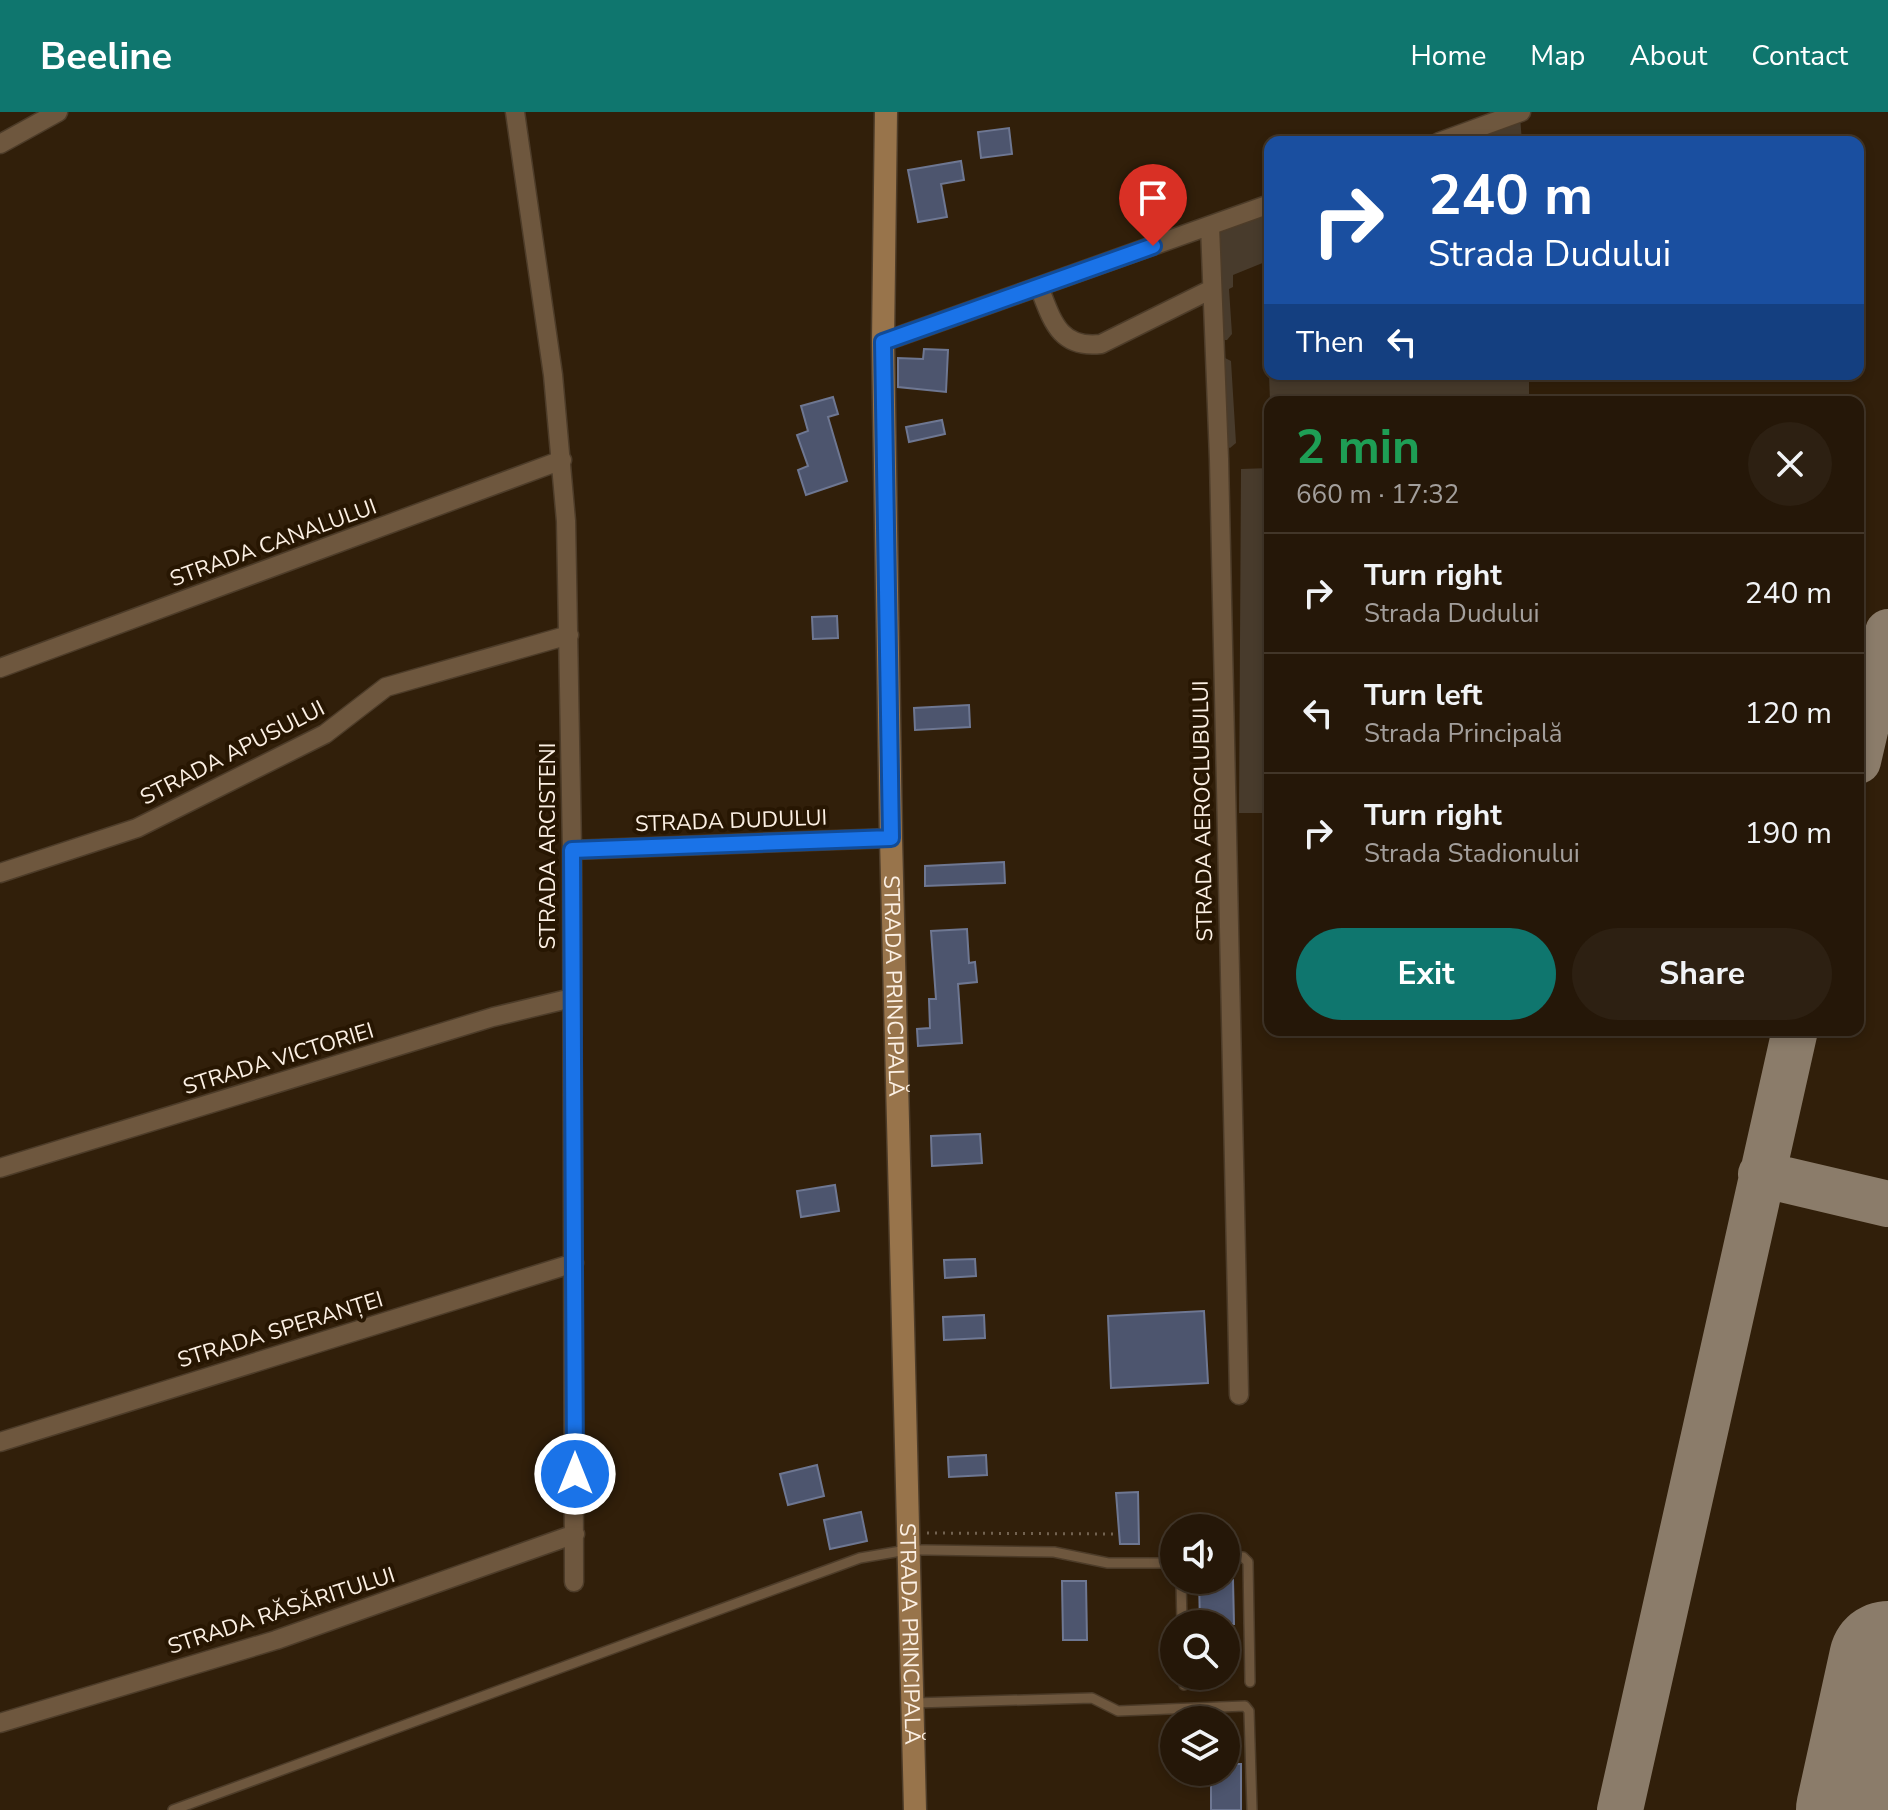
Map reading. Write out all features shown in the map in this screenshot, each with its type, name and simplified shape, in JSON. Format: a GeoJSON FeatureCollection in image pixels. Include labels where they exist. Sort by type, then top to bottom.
{"type":"FeatureCollection","features":[{"type":"Feature","properties":{"kind":"main road","name":"STRADA PRINCIPALĂ"},"geometry":{"type":"LineString","coordinates":[[886,112],[883,342],[891,838],[915,1810]]}},
{"type":"Feature","properties":{"kind":"street"},"geometry":{"type":"LineString","coordinates":[[0,144],[58,112]]}},
{"type":"Feature","properties":{"kind":"street","name":"STRADA ARCISTENI"},"geometry":{"type":"LineString","coordinates":[[515,112],[553,375],[562,460],[569,635],[572,850],[574,1582]]}},
{"type":"Feature","properties":{"kind":"street"},"geometry":{"type":"LineString","coordinates":[[1455,136],[1521,112]]}},
{"type":"Feature","properties":{"kind":"street"},"geometry":{"type":"LineString","coordinates":[[883,342],[1264,206]]}},
{"type":"Feature","properties":{"kind":"street","name":"STRADA AEROCLUBULUI"},"geometry":{"type":"LineString","coordinates":[[1210,226],[1220,489],[1239,1395]]}},
{"type":"Feature","properties":{"kind":"street"},"geometry":{"type":"LineString","coordinates":[[1039,287],[1053,322],[1062,334],[1085,346],[1101,344],[1212,289]]}},
{"type":"Feature","properties":{"kind":"street","name":"STRADA CANALULUI"},"geometry":{"type":"LineString","coordinates":[[0,668],[562,460]]}},
{"type":"Feature","properties":{"kind":"street","name":"STRADA APUSULUI"},"geometry":{"type":"LineString","coordinates":[[0,873],[137,828],[325,734],[386,687],[569,635]]}},
{"type":"Feature","properties":{"kind":"street","name":"STRADA DUDULUI"},"geometry":{"type":"LineString","coordinates":[[572,850],[891,838]]}},
{"type":"Feature","properties":{"kind":"street","name":"STRADA VICTORIEI"},"geometry":{"type":"LineString","coordinates":[[0,1168],[493,1017],[572,998]]}},
{"type":"Feature","properties":{"kind":"street","name":"STRADA SPERANȚEI"},"geometry":{"type":"LineString","coordinates":[[0,1442],[574,1263]]}},
{"type":"Feature","properties":{"kind":"street","name":"STRADA RĂSĂRITULUI"},"geometry":{"type":"LineString","coordinates":[[0,1723],[276,1640],[575,1534]]}},
{"type":"Feature","properties":{"kind":"lane"},"geometry":{"type":"LineString","coordinates":[[173,1810],[860,1558],[907,1550],[1054,1552],[1108,1563],[1160,1563]]}},
{"type":"Feature","properties":{"kind":"lane"},"geometry":{"type":"LineString","coordinates":[[1240,1557],[1248,1562],[1250,1682]]}},
{"type":"Feature","properties":{"kind":"lane"},"geometry":{"type":"LineString","coordinates":[[912,1703],[1092,1698],[1118,1711],[1245,1706],[1249,1711],[1252,1810]]}},
{"type":"Feature","properties":{"kind":"path"},"geometry":{"type":"LineString","coordinates":[[927,1533],[1114,1534]]}},
{"type":"Feature","properties":{"kind":"shaded area"},"geometry":{"type":"Polygon","coordinates":[[[1520,116],[1522,136],[1465,136],[1520,116]]]}},
{"type":"Feature","properties":{"kind":"shaded area"},"geometry":{"type":"Polygon","coordinates":[[[1264,210],[1264,262],[1233,275],[1233,287],[1229,289],[1232,334],[1227,340],[1220,340],[1209,255],[1222,226],[1264,210]]]}},
{"type":"Feature","properties":{"kind":"shaded area"},"geometry":{"type":"Polygon","coordinates":[[[1223,357],[1231,361],[1236,443],[1230,448],[1224,446],[1223,357]]]}},
{"type":"Feature","properties":{"kind":"shaded area"},"geometry":{"type":"Polygon","coordinates":[[[1269,380],[1529,380],[1529,396],[1270,396],[1269,380]]]}},
{"type":"Feature","properties":{"kind":"shaded area"},"geometry":{"type":"Polygon","coordinates":[[[1264,468],[1264,813],[1239,813],[1241,469],[1264,468]]]}},
{"type":"Feature","properties":{"kind":"building"},"geometry":{"type":"Polygon","coordinates":[[[1009,128],[1012,154],[981,158],[978,132],[1009,128]]]}},
{"type":"Feature","properties":{"kind":"building"},"geometry":{"type":"Polygon","coordinates":[[[961,161],[964,180],[941,184],[947,217],[918,222],[908,170],[961,161]]]}},
{"type":"Feature","properties":{"kind":"building"},"geometry":{"type":"Polygon","coordinates":[[[924,349],[948,350],[946,392],[898,387],[898,358],[923,359],[924,349]]]}},
{"type":"Feature","properties":{"kind":"building"},"geometry":{"type":"Polygon","coordinates":[[[833,397],[838,414],[828,417],[847,481],[806,495],[798,470],[808,466],[797,435],[808,431],[801,406],[833,397]]]}},
{"type":"Feature","properties":{"kind":"building"},"geometry":{"type":"Polygon","coordinates":[[[942,420],[945,434],[909,442],[906,427],[942,420]]]}},
{"type":"Feature","properties":{"kind":"building"},"geometry":{"type":"Polygon","coordinates":[[[837,616],[838,638],[813,639],[812,617],[837,616]]]}},
{"type":"Feature","properties":{"kind":"building"},"geometry":{"type":"Polygon","coordinates":[[[969,705],[970,727],[915,730],[914,708],[969,705]]]}},
{"type":"Feature","properties":{"kind":"building"},"geometry":{"type":"Polygon","coordinates":[[[1004,862],[1005,883],[925,886],[925,866],[1004,862]]]}},
{"type":"Feature","properties":{"kind":"building"},"geometry":{"type":"Polygon","coordinates":[[[967,929],[969,963],[975,962],[977,982],[958,984],[962,1043],[918,1046],[917,1029],[930,1028],[929,999],[936,999],[931,931],[967,929]]]}},
{"type":"Feature","properties":{"kind":"building"},"geometry":{"type":"Polygon","coordinates":[[[980,1134],[982,1163],[932,1166],[931,1136],[980,1134]]]}},
{"type":"Feature","properties":{"kind":"building"},"geometry":{"type":"Polygon","coordinates":[[[835,1185],[839,1211],[801,1217],[797,1191],[835,1185]]]}},
{"type":"Feature","properties":{"kind":"building"},"geometry":{"type":"Polygon","coordinates":[[[975,1259],[976,1276],[945,1278],[944,1260],[975,1259]]]}},
{"type":"Feature","properties":{"kind":"building"},"geometry":{"type":"Polygon","coordinates":[[[1204,1311],[1208,1383],[1111,1388],[1108,1316],[1204,1311]]]}},
{"type":"Feature","properties":{"kind":"building"},"geometry":{"type":"Polygon","coordinates":[[[984,1315],[985,1338],[944,1340],[943,1317],[984,1315]]]}},
{"type":"Feature","properties":{"kind":"building"},"geometry":{"type":"Polygon","coordinates":[[[986,1455],[987,1475],[949,1477],[948,1457],[986,1455]]]}},
{"type":"Feature","properties":{"kind":"building"},"geometry":{"type":"Polygon","coordinates":[[[817,1465],[824,1496],[788,1505],[780,1474],[817,1465]]]}},
{"type":"Feature","properties":{"kind":"building"},"geometry":{"type":"Polygon","coordinates":[[[1138,1492],[1139,1544],[1120,1544],[1116,1493],[1138,1492]]]}},
{"type":"Feature","properties":{"kind":"building"},"geometry":{"type":"Polygon","coordinates":[[[861,1512],[867,1541],[830,1549],[824,1520],[861,1512]]]}},
{"type":"Feature","properties":{"kind":"building"},"geometry":{"type":"Polygon","coordinates":[[[1062,1581],[1086,1581],[1087,1640],[1063,1640],[1062,1581]]]}},
{"type":"Feature","properties":{"kind":"building"},"geometry":{"type":"Polygon","coordinates":[[[1199,1594],[1233,1594],[1234,1610],[1200,1610],[1199,1594]]]}},
{"type":"Feature","properties":{"kind":"building"},"geometry":{"type":"Polygon","coordinates":[[[1241,1764],[1241,1810],[1211,1810],[1211,1786],[1240,1786],[1241,1764]]]}},
{"type":"Feature","properties":{"kind":"taxiway"},"geometry":{"type":"LineString","coordinates":[[1864,735],[1888,632]]}},
{"type":"Feature","properties":{"kind":"taxiway"},"geometry":{"type":"LineString","coordinates":[[1620,1810],[1794,1036]]}},
{"type":"Feature","properties":{"kind":"taxiway"},"geometry":{"type":"LineString","coordinates":[[1761,1174],[1888,1204]]}},
{"type":"Feature","properties":{"kind":"runway"},"geometry":{"type":"LineString","coordinates":[[1855,1810],[1888,1660]]}},
{"type":"Feature","properties":{"kind":"route"},"geometry":{"type":"LineString","coordinates":[[575,1474],[572,850],[891,838],[883,342],[1153,246]]}}]}
